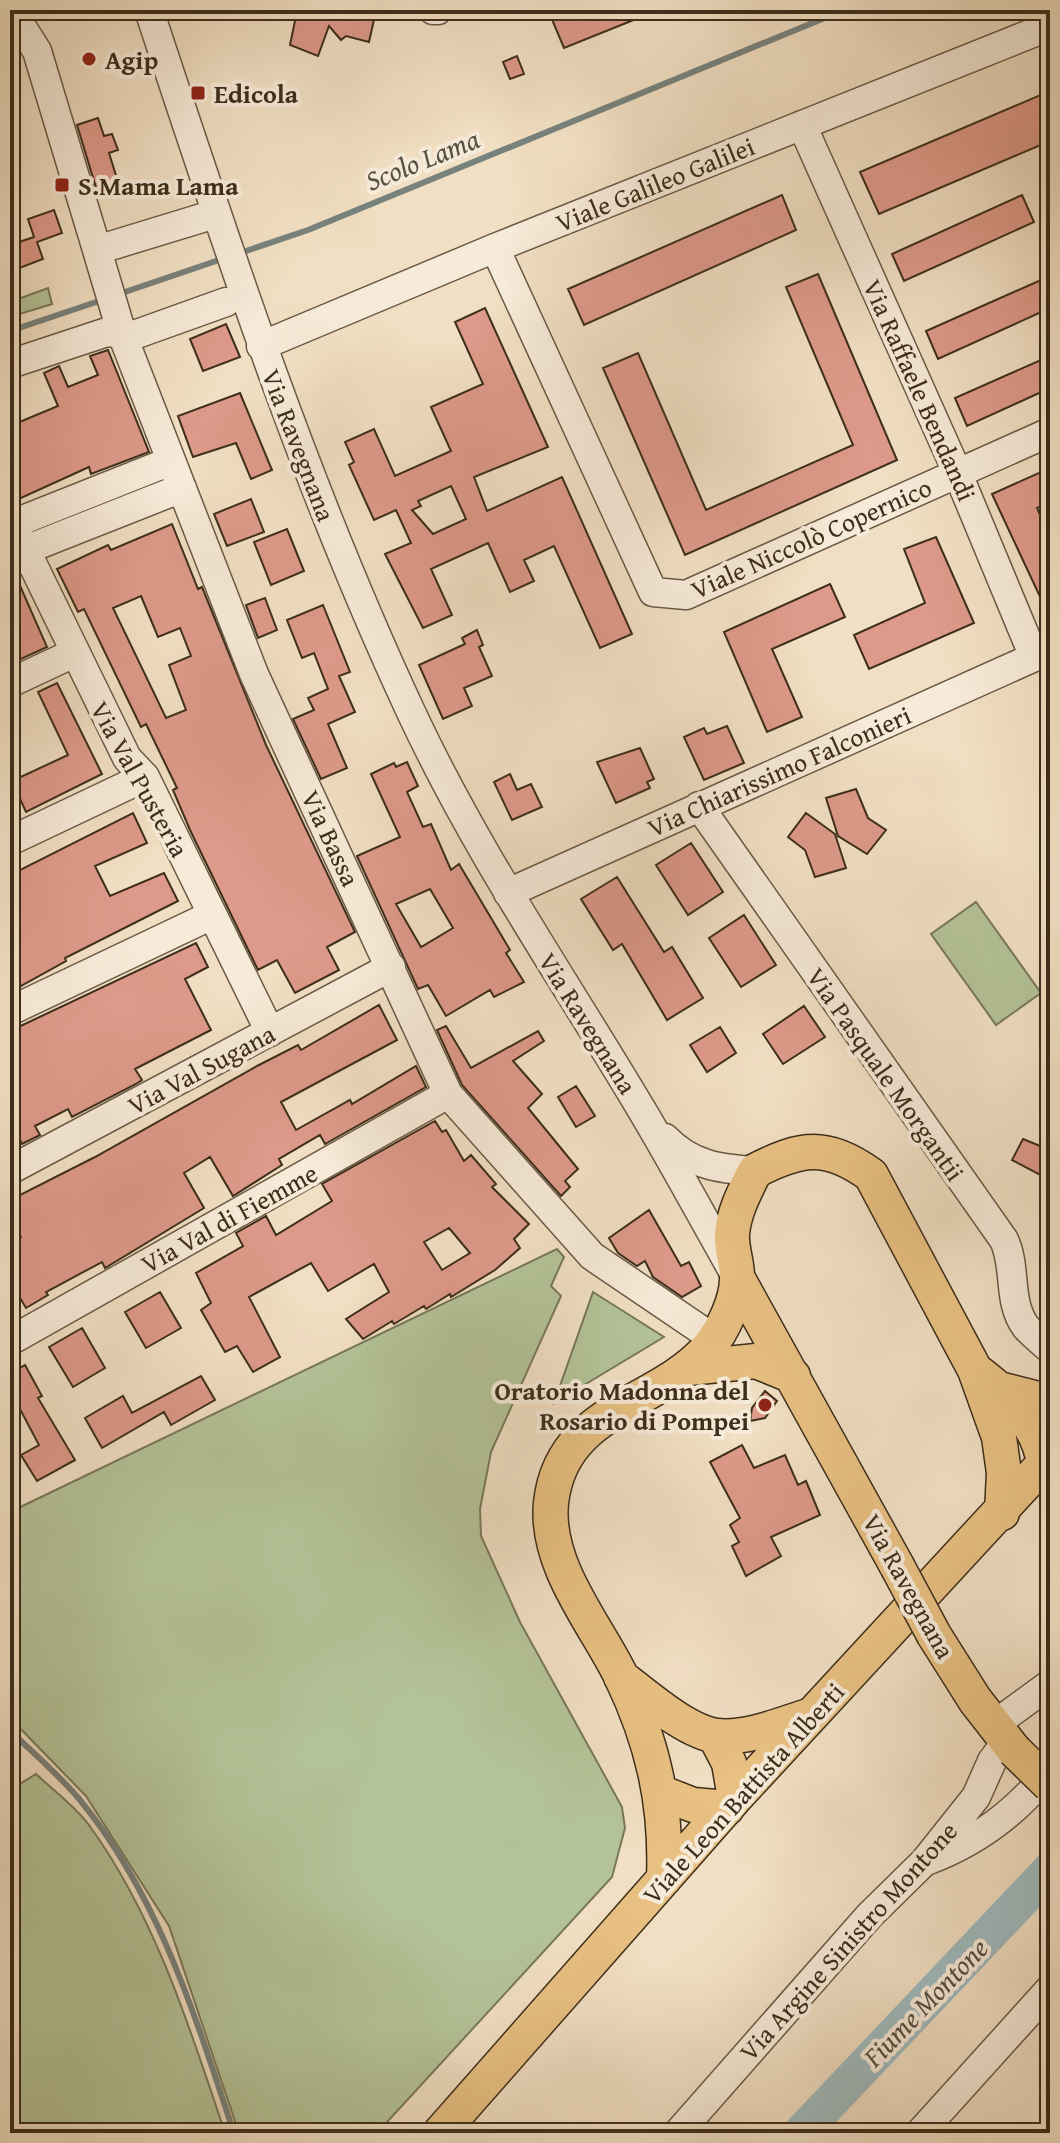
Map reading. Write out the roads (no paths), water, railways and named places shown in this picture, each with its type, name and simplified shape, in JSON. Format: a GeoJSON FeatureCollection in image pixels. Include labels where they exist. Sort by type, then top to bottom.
{"type":"FeatureCollection","features":[{"type":"Feature","properties":{"kind":"main road"},"geometry":{"type":"LineString","coordinates":[[664,1879],[666,1828],[662,1793],[649,1747],[621,1677],[561,1566],[552,1534],[551,1501],[561,1470],[578,1439],[595,1422],[689,1368],[722,1328],[738,1279],[732,1236],[742,1197],[755,1171],[794,1153],[825,1151],[851,1160],[871,1175],[987,1380],[1035,1432],[1047,1460]]}},
{"type":"Feature","properties":{"kind":"main road","name":"Via Ravegnana"},"geometry":{"type":"LineString","coordinates":[[738,1279],[934,1635],[1005,1739],[1050,1785]]}},
{"type":"Feature","properties":{"kind":"main road"},"geometry":{"type":"LineString","coordinates":[[689,1368],[756,1361],[793,1376]]}},
{"type":"Feature","properties":{"kind":"main road"},"geometry":{"type":"LineString","coordinates":[[987,1380],[1050,1402]]}},
{"type":"Feature","properties":{"kind":"main road"},"geometry":{"type":"LineString","coordinates":[[987,1380],[1004,1473],[1002,1513]]}},
{"type":"Feature","properties":{"kind":"main road"},"geometry":{"type":"LineString","coordinates":[[999,1437],[1047,1460]]}},
{"type":"Feature","properties":{"kind":"main road","name":"Viale Leon Battista Alberti"},"geometry":{"type":"LineString","coordinates":[[440,2133],[731,1803],[1002,1513],[1047,1460]]}},
{"type":"Feature","properties":{"kind":"main road"},"geometry":{"type":"LineString","coordinates":[[621,1677],[664,1710],[715,1736],[756,1733],[812,1715]]}},
{"type":"Feature","properties":{"kind":"main road"},"geometry":{"type":"LineString","coordinates":[[662,1793],[693,1805],[731,1803],[729,1763],[715,1736]]}},
{"type":"Feature","properties":{"kind":"street"},"geometry":{"type":"LineString","coordinates":[[11,10],[37,51],[97,250],[215,214]]}},
{"type":"Feature","properties":{"kind":"street","name":"Via Ravegnana"},"geometry":{"type":"LineString","coordinates":[[149,10],[215,214],[235,299],[261,346],[350,575],[411,714],[478,843],[644,1112],[738,1279]]}},
{"type":"Feature","properties":{"kind":"street","name":"Viale Galileo Galilei"},"geometry":{"type":"LineString","coordinates":[[261,346],[495,248],[1050,26]]}},
{"type":"Feature","properties":{"kind":"street","name":"Via Raffaele Bendandi"},"geometry":{"type":"LineString","coordinates":[[802,125],[958,474],[1042,653]]}},
{"type":"Feature","properties":{"kind":"street","name":"Viale Niccolò Copernico"},"geometry":{"type":"LineString","coordinates":[[495,248],[653,592],[686,595],[1050,432]]}},
{"type":"Feature","properties":{"kind":"street","name":"Via Bassa"},"geometry":{"type":"LineString","coordinates":[[97,250],[122,334],[254,674],[448,1094],[592,1256],[704,1332]]}},
{"type":"Feature","properties":{"kind":"street"},"geometry":{"type":"LineString","coordinates":[[10,364],[107,332],[134,335],[235,299]]}},
{"type":"Feature","properties":{"kind":"street"},"geometry":{"type":"LineString","coordinates":[[11,525],[171,461]]}},
{"type":"Feature","properties":{"kind":"street"},"geometry":{"type":"LineString","coordinates":[[25,550],[182,488]]}},
{"type":"Feature","properties":{"kind":"street","name":"Via Val Pusteria"},"geometry":{"type":"LineString","coordinates":[[11,525],[127,758],[145,777],[270,1032]]}},
{"type":"Feature","properties":{"kind":"street"},"geometry":{"type":"LineString","coordinates":[[10,683],[74,653]]}},
{"type":"Feature","properties":{"kind":"street","name":"Via Chiarissimo Falconieri"},"geometry":{"type":"LineString","coordinates":[[508,893],[1042,653]]}},
{"type":"Feature","properties":{"kind":"street"},"geometry":{"type":"LineString","coordinates":[[10,841],[145,777]]}},
{"type":"Feature","properties":{"kind":"street","name":"Via Pasquale Morgantii"},"geometry":{"type":"LineString","coordinates":[[699,806],[1004,1240],[1013,1263],[1013,1293],[1025,1326],[1050,1349]]}},
{"type":"Feature","properties":{"kind":"street"},"geometry":{"type":"LineString","coordinates":[[10,1011],[212,915]]}},
{"type":"Feature","properties":{"kind":"street","name":"Via Val Sugana"},"geometry":{"type":"LineString","coordinates":[[10,1170],[391,967]]}},
{"type":"Feature","properties":{"kind":"street","name":"Via Val di Fiemme"},"geometry":{"type":"LineString","coordinates":[[10,1341],[448,1094]]}},
{"type":"Feature","properties":{"kind":"street"},"geometry":{"type":"LineString","coordinates":[[644,1112],[668,1141],[691,1160],[719,1169],[755,1171]]}},
{"type":"Feature","properties":{"kind":"street"},"geometry":{"type":"LineString","coordinates":[[1005,1739],[1050,1684]]}},
{"type":"Feature","properties":{"kind":"street","name":"Via Argine Sinistro Montone"},"geometry":{"type":"LineString","coordinates":[[678,2133],[869,1916],[925,1861],[976,1797],[1005,1739]]}},
{"type":"Feature","properties":{"kind":"street"},"geometry":{"type":"LineString","coordinates":[[925,1861],[957,1850],[1010,1813],[1050,1770]]}},
{"type":"Feature","properties":{"kind":"street"},"geometry":{"type":"LineString","coordinates":[[920,2133],[1050,1989]]}},
{"type":"Feature","properties":{"kind":"waterway","name":"Scolo Lama"},"geometry":{"type":"LineString","coordinates":[[237,254],[308,230],[844,10]]}},
{"type":"Feature","properties":{"kind":"waterway","name":"Scolo Lama"},"geometry":{"type":"LineString","coordinates":[[119,294],[222,259]]}},
{"type":"Feature","properties":{"kind":"waterway","name":"Scolo Lama"},"geometry":{"type":"LineString","coordinates":[[10,331],[105,299]]}},
{"type":"Feature","properties":{"kind":"waterway"},"geometry":{"type":"LineString","coordinates":[[10,1731],[80,1800],[132,1877],[172,1959],[234,2133]]}},
{"type":"Feature","properties":{"kind":"waterway","name":"Fiume Montone"},"geometry":{"type":"LineString","coordinates":[[801,2133],[1050,1870]]}},
{"type":"Feature","properties":{"kind":"place","name":"Agip"},"geometry":{"type":"Point","coordinates":[89,59]}},
{"type":"Feature","properties":{"kind":"place","name":"Edicola"},"geometry":{"type":"Point","coordinates":[198,93]}},
{"type":"Feature","properties":{"kind":"place","name":"S.Mama Lama"},"geometry":{"type":"Point","coordinates":[62,185]}},
{"type":"Feature","properties":{"kind":"place","name":"Oratorio Madonna del Rosario di Pompei"},"geometry":{"type":"Point","coordinates":[765,1405]}}]}
